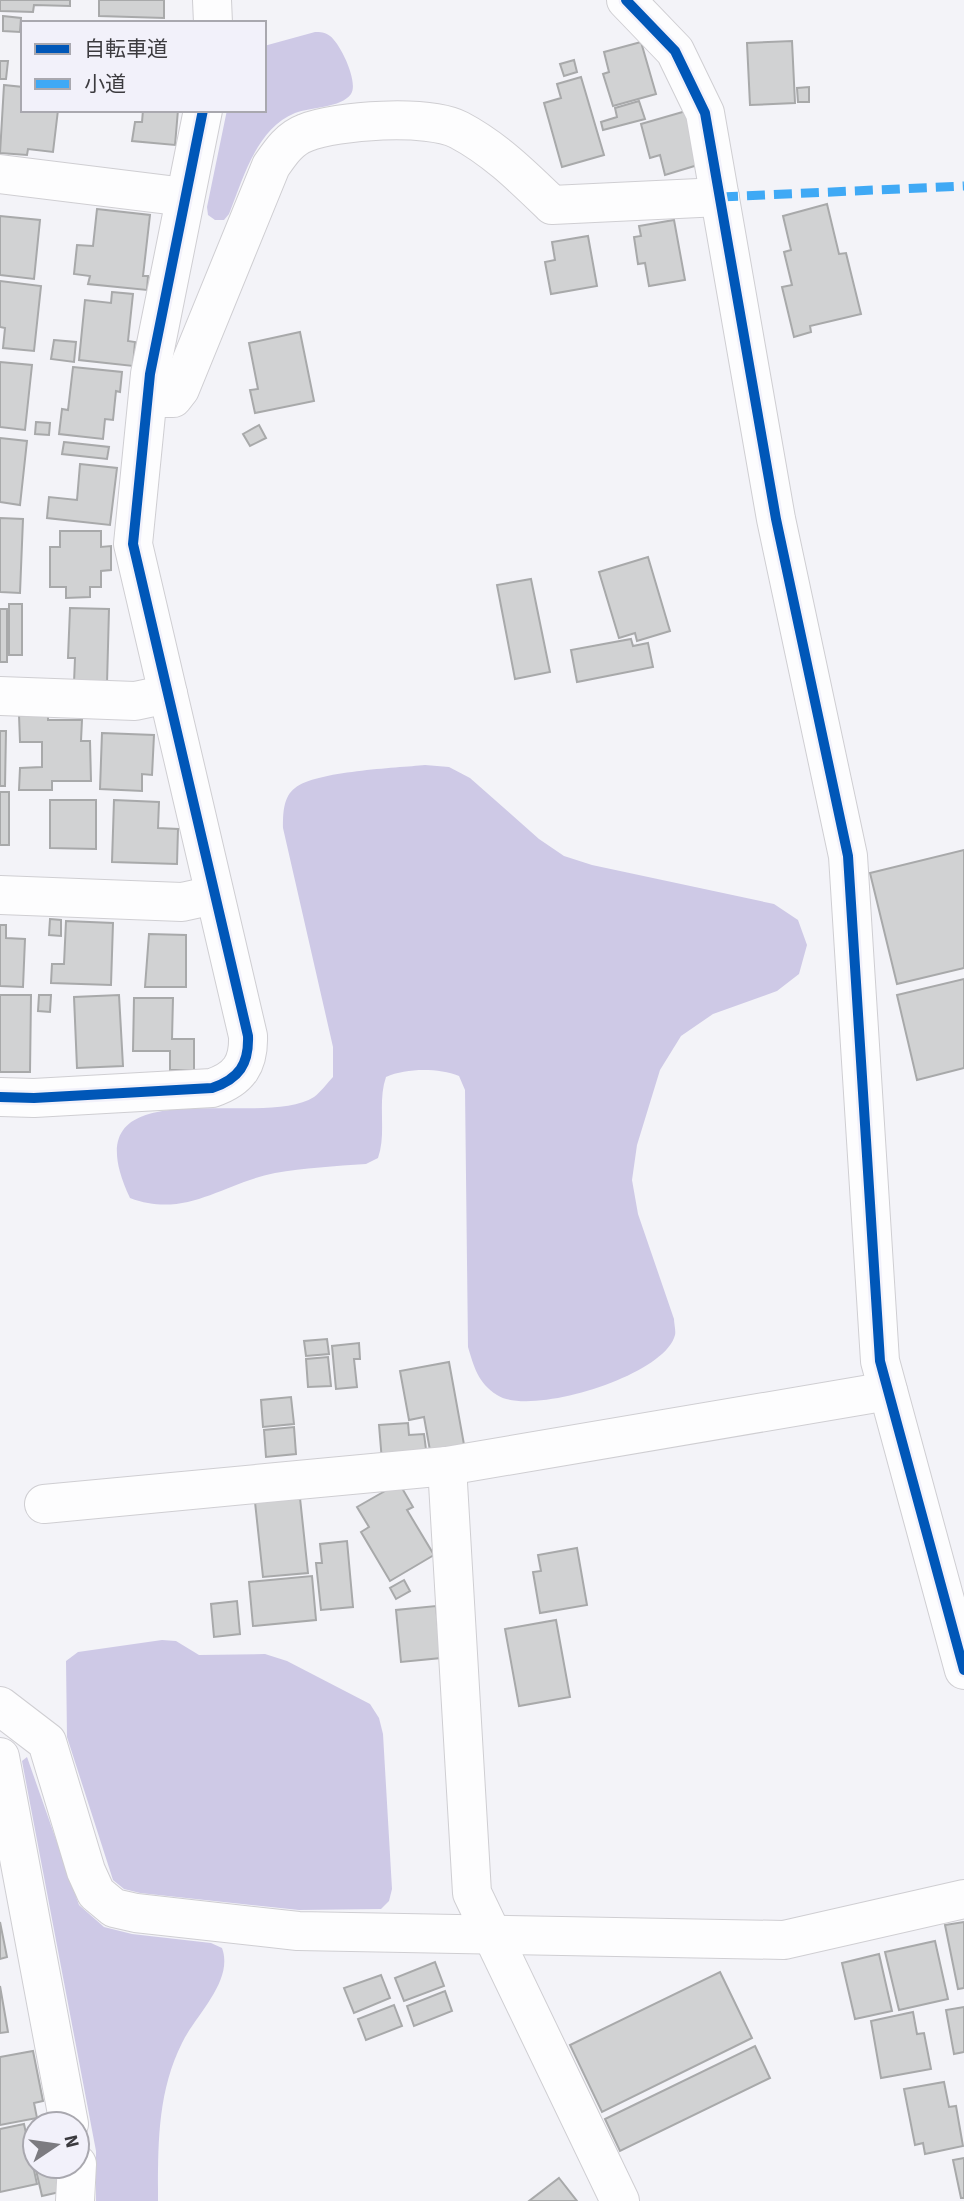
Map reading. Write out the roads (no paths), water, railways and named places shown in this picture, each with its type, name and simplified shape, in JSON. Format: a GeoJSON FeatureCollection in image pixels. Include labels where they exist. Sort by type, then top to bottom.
{"type":"FeatureCollection","features":[{"type":"Feature","properties":{"kind":"street"},"geometry":{"type":"LineString","coordinates":[[212,0],[213,21]]}},
{"type":"Feature","properties":{"kind":"street"},"geometry":{"type":"LineString","coordinates":[[626,0],[675,51],[705,113],[776,519],[848,856],[880,1362],[964,1670]]}},
{"type":"Feature","properties":{"kind":"street"},"geometry":{"type":"LineString","coordinates":[[0,1097],[34,1098],[212,1088],[229,1083],[242,1070],[248,1054],[248,1036],[134,544],[148,398],[203,112]]}},
{"type":"Feature","properties":{"kind":"street"},"geometry":{"type":"LineString","coordinates":[[148,398],[173,398],[180,389],[271,166],[284,147],[303,133],[325,127],[401,119],[457,129],[504,160],[552,205],[720,197]]}},
{"type":"Feature","properties":{"kind":"street"},"geometry":{"type":"LineString","coordinates":[[0,174],[186,197]]}},
{"type":"Feature","properties":{"kind":"street"},"geometry":{"type":"LineString","coordinates":[[0,696],[135,701],[168,694]]}},
{"type":"Feature","properties":{"kind":"street"},"geometry":{"type":"LineString","coordinates":[[0,895],[181,902],[214,895]]}},
{"type":"Feature","properties":{"kind":"street"},"geometry":{"type":"LineString","coordinates":[[44,1504],[447,1466],[888,1391]]}},
{"type":"Feature","properties":{"kind":"street"},"geometry":{"type":"LineString","coordinates":[[447,1466],[472,1892],[620,2201]]}},
{"type":"Feature","properties":{"kind":"street"},"geometry":{"type":"LineString","coordinates":[[0,1706],[47,1742],[86,1871],[96,1892],[114,1908],[136,1913],[298,1931],[784,1940],[964,1899]]}},
{"type":"Feature","properties":{"kind":"street"},"geometry":{"type":"LineString","coordinates":[[0,1757],[66,2110]]}},
{"type":"Feature","properties":{"kind":"street"},"geometry":{"type":"LineString","coordinates":[[75,2201],[76,2180]]}}]}
